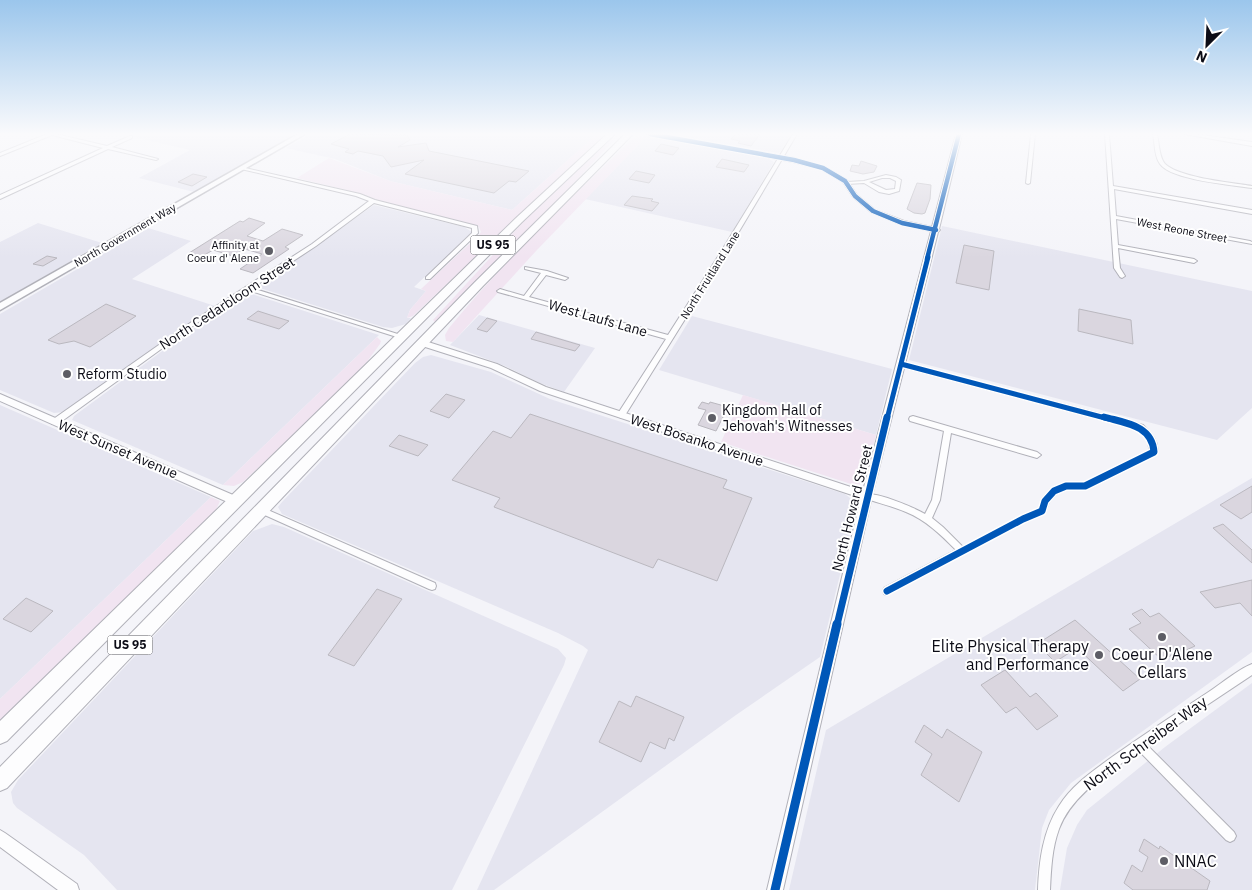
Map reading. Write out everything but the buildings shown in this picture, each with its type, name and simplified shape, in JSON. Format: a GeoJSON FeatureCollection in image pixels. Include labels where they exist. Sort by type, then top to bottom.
{"type":"FeatureCollection","features":[{"type":"Feature","properties":{"kind":"highway","name":"US 95"},"geometry":{"type":"LineString","coordinates":[[0,734],[444,294],[568,176]]}},
{"type":"Feature","properties":{"kind":"highway","name":"US 95"},"geometry":{"type":"LineString","coordinates":[[0,780],[422,343],[588,176]]}},
{"type":"Feature","properties":{"kind":"highway"},"geometry":{"type":"LineString","coordinates":[[422,343],[415,335],[442,303],[444,294]]}},
{"type":"Feature","properties":{"kind":"highway"},"geometry":{"type":"LineString","coordinates":[[367,400],[377,383],[408,345],[407,340],[402,337]]}},
{"type":"Feature","properties":{"kind":"main road","name":"North Government Way"},"geometry":{"type":"LineString","coordinates":[[0,307],[230,176]]}},
{"type":"Feature","properties":{"kind":"street"},"geometry":{"type":"LineString","coordinates":[[0,197],[47,176]]}},
{"type":"Feature","properties":{"kind":"street"},"geometry":{"type":"LineString","coordinates":[[275,176],[358,195],[373,201],[474,227],[475,233],[428,278]]}},
{"type":"Feature","properties":{"kind":"street","name":"North Fruitland Lane"},"geometry":{"type":"LineString","coordinates":[[621,415],[769,176]]}},
{"type":"Feature","properties":{"kind":"street"},"geometry":{"type":"LineString","coordinates":[[837,176],[873,211],[902,223],[936,230]]}},
{"type":"Feature","properties":{"kind":"street"},"geometry":{"type":"LineString","coordinates":[[847,183],[865,182],[884,176],[899,181],[897,190],[892,193],[883,191],[865,182]]}},
{"type":"Feature","properties":{"kind":"street","name":"North Howard Street"},"geometry":{"type":"LineString","coordinates":[[775,890],[867,496],[950,176]]}},
{"type":"Feature","properties":{"kind":"street"},"geometry":{"type":"LineString","coordinates":[[1028,183],[1029,176]]}},
{"type":"Feature","properties":{"kind":"street"},"geometry":{"type":"LineString","coordinates":[[1110,176],[1117,268],[1122,276]]}},
{"type":"Feature","properties":{"kind":"street"},"geometry":{"type":"LineString","coordinates":[[1189,176],[1252,187]]}},
{"type":"Feature","properties":{"kind":"street"},"geometry":{"type":"LineString","coordinates":[[1111,187],[1252,212]]}},
{"type":"Feature","properties":{"kind":"street","name":"North Cedarbloom Street"},"geometry":{"type":"LineString","coordinates":[[56,422],[195,322],[319,242],[373,201]]}},
{"type":"Feature","properties":{"kind":"street","name":"West Reone Street"},"geometry":{"type":"LineString","coordinates":[[1114,216],[1250,243]]}},
{"type":"Feature","properties":{"kind":"street"},"geometry":{"type":"LineString","coordinates":[[1116,246],[1194,262]]}},
{"type":"Feature","properties":{"kind":"street"},"geometry":{"type":"LineString","coordinates":[[527,268],[565,278]]}},
{"type":"Feature","properties":{"kind":"street","name":"West Laufs Lane"},"geometry":{"type":"LineString","coordinates":[[525,298],[545,272]]}},
{"type":"Feature","properties":{"kind":"street"},"geometry":{"type":"LineString","coordinates":[[246,288],[402,337]]}},
{"type":"Feature","properties":{"kind":"street","name":"West Laufs Lane"},"geometry":{"type":"LineString","coordinates":[[500,291],[670,338]]}},
{"type":"Feature","properties":{"kind":"street","name":"West Bosanko Avenue"},"geometry":{"type":"LineString","coordinates":[[422,343],[494,366],[543,389],[867,496],[896,503],[942,529],[962,551]]}},
{"type":"Feature","properties":{"kind":"street"},"geometry":{"type":"LineString","coordinates":[[887,591],[1023,519],[1042,511],[1045,501],[1054,491],[1066,486],[1085,486],[1154,452],[1154,444],[1151,437],[1140,427],[901,364]]}},
{"type":"Feature","properties":{"kind":"street","name":"West Sunset Avenue"},"geometry":{"type":"LineString","coordinates":[[0,397],[236,501]]}},
{"type":"Feature","properties":{"kind":"street"},"geometry":{"type":"LineString","coordinates":[[913,419],[1037,455]]}},
{"type":"Feature","properties":{"kind":"street"},"geometry":{"type":"LineString","coordinates":[[927,519],[936,500],[948,429]]}},
{"type":"Feature","properties":{"kind":"street"},"geometry":{"type":"LineString","coordinates":[[260,510],[432,586]]}},
{"type":"Feature","properties":{"kind":"street","name":"North Schreiber Way"},"geometry":{"type":"LineString","coordinates":[[1044,890],[1047,852],[1051,834],[1062,811],[1088,782],[1139,744],[1252,669]]}},
{"type":"Feature","properties":{"kind":"street"},"geometry":{"type":"LineString","coordinates":[[1139,744],[1230,836]]}},
{"type":"Feature","properties":{"kind":"street"},"geometry":{"type":"LineString","coordinates":[[0,838],[70,890]]}},
{"type":"Feature","properties":{"kind":"shaded area"},"geometry":{"type":"Polygon","coordinates":[[[143,176],[223,176],[194,192],[139,178],[143,176]]]}},
{"type":"Feature","properties":{"kind":"shaded area"},"geometry":{"type":"Polygon","coordinates":[[[301,176],[376,176],[390,181],[512,210],[551,176],[561,176],[413,316],[407,318],[410,310],[426,291],[421,289],[479,235],[481,232],[479,227],[297,178],[301,176]]]}},
{"type":"Feature","properties":{"kind":"shaded area"},"geometry":{"type":"Polygon","coordinates":[[[376,176],[551,176],[512,210],[390,181],[376,176]]]}},
{"type":"Feature","properties":{"kind":"shaded area"},"geometry":{"type":"Polygon","coordinates":[[[572,176],[581,176],[439,322],[435,322],[433,320],[525,220],[572,176]]]}},
{"type":"Feature","properties":{"kind":"shaded area"},"geometry":{"type":"Polygon","coordinates":[[[594,176],[609,176],[536,251],[453,342],[446,341],[445,335],[449,328],[470,303],[594,176]]]}},
{"type":"Feature","properties":{"kind":"shaded area"},"geometry":{"type":"Polygon","coordinates":[[[608,176],[766,176],[732,232],[585,199],[608,176]]]}},
{"type":"Feature","properties":{"kind":"shaded area"},"geometry":{"type":"Polygon","coordinates":[[[374,205],[464,227],[472,232],[414,287],[426,291],[410,310],[407,318],[411,318],[406,324],[392,328],[383,327],[260,288],[260,285],[374,205]]]}},
{"type":"Feature","properties":{"kind":"shaded area"},"geometry":{"type":"Polygon","coordinates":[[[38,223],[102,243],[0,302],[0,242],[38,223]]]}},
{"type":"Feature","properties":{"kind":"shaded area"},"geometry":{"type":"Polygon","coordinates":[[[942,226],[1252,291],[1252,408],[1217,440],[909,360],[942,226]]]}},
{"type":"Feature","properties":{"kind":"shaded area"},"geometry":{"type":"Polygon","coordinates":[[[148,228],[191,241],[132,279],[215,306],[64,412],[54,413],[0,390],[0,314],[148,228]]]}},
{"type":"Feature","properties":{"kind":"shaded area"},"geometry":{"type":"Polygon","coordinates":[[[252,294],[379,335],[223,485],[72,420],[74,416],[184,335],[242,296],[252,294]]]}},
{"type":"Feature","properties":{"kind":"shaded area"},"geometry":{"type":"Polygon","coordinates":[[[479,315],[595,348],[564,392],[505,366],[450,345],[479,315]]]}},
{"type":"Feature","properties":{"kind":"shaded area"},"geometry":{"type":"Polygon","coordinates":[[[692,316],[892,369],[876,435],[659,370],[692,316]]]}},
{"type":"Feature","properties":{"kind":"shaded area"},"geometry":{"type":"Polygon","coordinates":[[[377,337],[381,341],[380,344],[366,363],[338,393],[243,482],[234,486],[223,485],[377,337]]]}},
{"type":"Feature","properties":{"kind":"shaded area"},"geometry":{"type":"Polygon","coordinates":[[[431,355],[491,372],[550,399],[845,494],[855,502],[855,513],[820,657],[736,715],[494,890],[477,890],[588,650],[558,633],[282,514],[278,507],[415,363],[423,357],[431,355]]]}},
{"type":"Feature","properties":{"kind":"shaded area"},"geometry":{"type":"Polygon","coordinates":[[[743,395],[876,435],[863,484],[854,485],[721,442],[743,395]]]}},
{"type":"Feature","properties":{"kind":"shaded area"},"geometry":{"type":"Polygon","coordinates":[[[0,405],[211,497],[0,699],[0,405]]]}},
{"type":"Feature","properties":{"kind":"shaded area"},"geometry":{"type":"Polygon","coordinates":[[[1252,478],[1252,652],[1071,783],[1049,810],[1042,828],[1035,890],[789,890],[826,730],[1252,478]]]}},
{"type":"Feature","properties":{"kind":"shaded area"},"geometry":{"type":"Polygon","coordinates":[[[211,497],[220,501],[215,512],[0,723],[0,699],[211,497]]]}},
{"type":"Feature","properties":{"kind":"shaded area"},"geometry":{"type":"Polygon","coordinates":[[[272,524],[284,527],[558,649],[566,658],[452,890],[117,890],[84,855],[17,808],[13,803],[11,792],[18,780],[253,531],[272,524]]]}},
{"type":"Feature","properties":{"kind":"shaded area"},"geometry":{"type":"Polygon","coordinates":[[[1252,683],[1252,890],[1060,890],[1067,848],[1077,825],[1087,810],[1165,747],[1252,683]]]}},
{"type":"Feature","properties":{"kind":"cycle path"},"geometry":{"type":"LineString","coordinates":[[836,176],[845,181],[855,196],[873,211],[902,223],[936,230]]}},
{"type":"Feature","properties":{"kind":"cycle path"},"geometry":{"type":"LineString","coordinates":[[775,890],[867,496],[948,176]]}},
{"type":"Feature","properties":{"kind":"cycle path"},"geometry":{"type":"LineString","coordinates":[[887,591],[1023,519],[1042,511],[1045,501],[1054,491],[1066,486],[1085,486],[1154,452],[1150,438],[1140,427],[901,364]]}},
{"type":"Feature","properties":{"kind":"place","name":"Affinity at Coeur d' Alene"},"geometry":{"type":"Point","coordinates":[269,251]}},
{"type":"Feature","properties":{"kind":"place","name":"Reform Studio"},"geometry":{"type":"Point","coordinates":[67,374]}},
{"type":"Feature","properties":{"kind":"place","name":"Kingdom Hall of Jehovah's Witnesses"},"geometry":{"type":"Point","coordinates":[712,418]}},
{"type":"Feature","properties":{"kind":"place","name":"Coeur D'Alene Cellars"},"geometry":{"type":"Point","coordinates":[1162,637]}},
{"type":"Feature","properties":{"kind":"place","name":"Elite Physical Therapy and Performance"},"geometry":{"type":"Point","coordinates":[1099,655]}},
{"type":"Feature","properties":{"kind":"place","name":"NNAC"},"geometry":{"type":"Point","coordinates":[1164,861]}}]}
